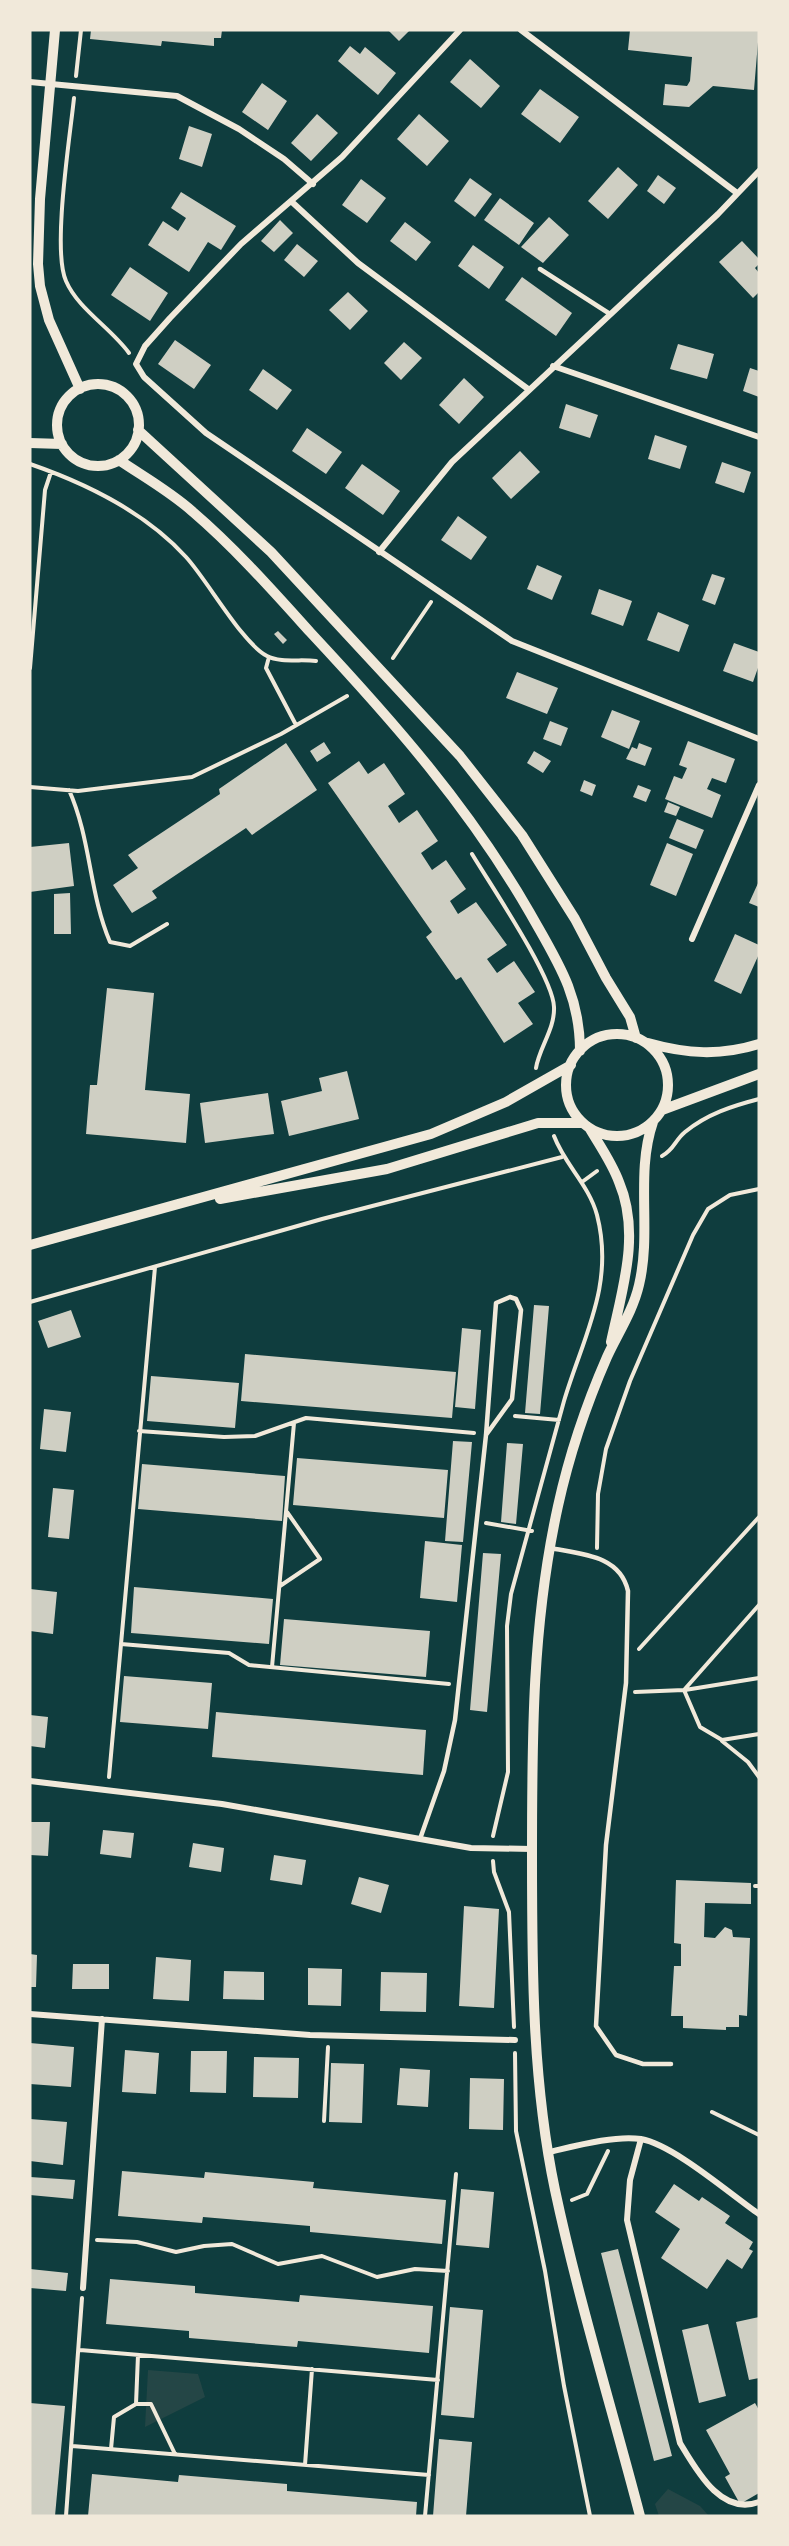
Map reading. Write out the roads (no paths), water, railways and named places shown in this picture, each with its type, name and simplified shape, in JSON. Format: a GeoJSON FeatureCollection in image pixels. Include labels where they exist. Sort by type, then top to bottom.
{"type":"FeatureCollection","features":[{"type":"Feature","properties":{"kind":"street"},"geometry":{"type":"LineString","coordinates":[[55,30],[34,263],[49,320],[80,389]]}},
{"type":"Feature","properties":{"kind":"street"},"geometry":{"type":"LineString","coordinates":[[460,30],[397,100],[313,184],[242,244],[170,318],[145,346],[136,364],[144,377],[206,433],[512,641],[759,739]]}},
{"type":"Feature","properties":{"kind":"street"},"geometry":{"type":"LineString","coordinates":[[522,30],[737,193]]}},
{"type":"Feature","properties":{"kind":"street"},"geometry":{"type":"LineString","coordinates":[[30,82],[177,96],[257,141],[284,159],[313,184]]}},
{"type":"Feature","properties":{"kind":"street"},"geometry":{"type":"LineString","coordinates":[[379,552],[452,462],[759,171]]}},
{"type":"Feature","properties":{"kind":"street"},"geometry":{"type":"LineString","coordinates":[[292,202],[358,263],[528,389]]}},
{"type":"Feature","properties":{"kind":"street"},"geometry":{"type":"LineString","coordinates":[[553,366],[759,437]]}},
{"type":"Feature","properties":{"kind":"street"},"geometry":{"type":"LineString","coordinates":[[99,384],[125,395],[136,411],[138,430],[132,447],[119,460],[98,466],[87,465],[77,460],[62,444],[57,423],[59,412],[71,395],[80,389],[99,384]]}},
{"type":"Feature","properties":{"kind":"street"},"geometry":{"type":"LineString","coordinates":[[138,430],[270,552],[460,756],[507,814],[547,873],[630,1017],[640,1040],[660,1058],[668,1078],[668,1089],[662,1110],[639,1132],[622,1136],[606,1135],[586,1126],[538,1123],[387,1169],[164,1209]]}},
{"type":"Feature","properties":{"kind":"street"},"geometry":{"type":"LineString","coordinates":[[30,443],[62,444]]}},
{"type":"Feature","properties":{"kind":"street"},"geometry":{"type":"LineString","coordinates":[[119,460],[201,519],[315,636],[399,728],[439,776],[506,872],[551,950],[575,1000],[579,1022],[580,1051]]}},
{"type":"Feature","properties":{"kind":"street"},"geometry":{"type":"LineString","coordinates":[[692,939],[759,785]]}},
{"type":"Feature","properties":{"kind":"street"},"geometry":{"type":"LineString","coordinates":[[608,1355],[625,1279],[629,1240],[625,1200],[610,1164],[586,1126],[576,1115],[568,1096],[568,1075],[571,1065],[580,1051],[597,1039],[606,1036],[640,1040],[670,1049],[710,1054],[759,1044]]}},
{"type":"Feature","properties":{"kind":"street"},"geometry":{"type":"LineString","coordinates":[[30,1245],[431,1134],[506,1102],[571,1065]]}},
{"type":"Feature","properties":{"kind":"street"},"geometry":{"type":"LineString","coordinates":[[662,1110],[759,1074]]}},
{"type":"Feature","properties":{"kind":"street"},"geometry":{"type":"LineString","coordinates":[[640,2516],[559,2204],[549,2152],[541,2100],[536,2021],[532,1849],[534,1659],[550,1548],[558,1503],[578,1434],[608,1355],[630,1312],[639,1287],[646,1230],[644,1159],[652,1122]]}},
{"type":"Feature","properties":{"kind":"street"},"geometry":{"type":"LineString","coordinates":[[30,1780],[222,1804],[471,1848],[532,1849]]}},
{"type":"Feature","properties":{"kind":"street"},"geometry":{"type":"LineString","coordinates":[[30,2014],[329,2036],[514,2040]]}},
{"type":"Feature","properties":{"kind":"street"},"geometry":{"type":"LineString","coordinates":[[83,2288],[102,2019]]}},
{"type":"Feature","properties":{"kind":"street"},"geometry":{"type":"LineString","coordinates":[[549,2152],[641,2139],[664,2147],[759,2214]]}},
{"type":"Feature","properties":{"kind":"street"},"geometry":{"type":"LineString","coordinates":[[641,2139],[630,2180],[627,2220],[680,2443],[696,2469],[725,2500],[737,2506],[759,2502]]}},
{"type":"Feature","properties":{"kind":"lane"},"geometry":{"type":"LineString","coordinates":[[540,269],[610,314]]}},
{"type":"Feature","properties":{"kind":"lane"},"geometry":{"type":"LineString","coordinates":[[420,1840],[444,1771],[455,1720],[486,1435],[496,1303],[510,1297],[516,1299],[521,1310],[512,1399],[486,1435]]}},
{"type":"Feature","properties":{"kind":"lane"},"geometry":{"type":"LineString","coordinates":[[550,1548],[595,1557],[619,1569],[628,1591],[625,1692],[606,1845],[596,2026],[616,2055],[643,2064],[671,2064]]}}]}
